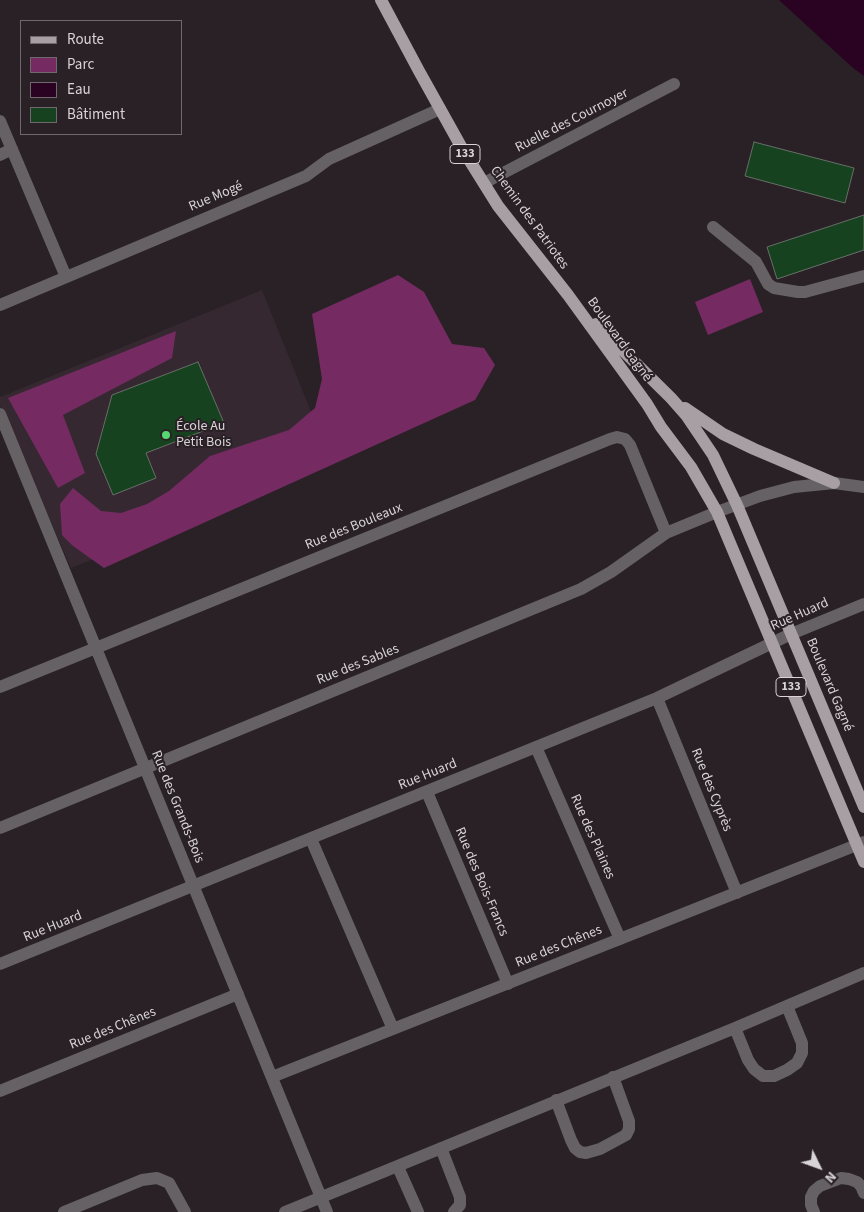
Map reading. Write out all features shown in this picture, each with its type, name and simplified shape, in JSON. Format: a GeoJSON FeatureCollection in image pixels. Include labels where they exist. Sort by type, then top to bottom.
{"type":"FeatureCollection","features":[{"type":"Feature","properties":{"kind":"main road","name":"Chemin des Patriotes"},"geometry":{"type":"LineString","coordinates":[[381,0],[463,150],[498,206],[568,296]]}},
{"type":"Feature","properties":{"kind":"main road","name":"Boulevard Gagné"},"geometry":{"type":"LineString","coordinates":[[568,296],[671,398],[686,415],[713,455],[737,505],[864,807]]}},
{"type":"Feature","properties":{"kind":"main road","name":"Boulevard Gagné"},"geometry":{"type":"LineString","coordinates":[[568,296],[691,467],[717,512],[861,844],[864,862]]}},
{"type":"Feature","properties":{"kind":"main road"},"geometry":{"type":"LineString","coordinates":[[671,398],[723,434],[834,483]]}},
{"type":"Feature","properties":{"kind":"street","name":"Ruelle des Cournoyer"},"geometry":{"type":"LineString","coordinates":[[484,183],[674,84]]}},
{"type":"Feature","properties":{"kind":"street","name":"Rue Mogé"},"geometry":{"type":"LineString","coordinates":[[0,305],[306,176],[329,159],[440,109]]}},
{"type":"Feature","properties":{"kind":"street"},"geometry":{"type":"LineString","coordinates":[[0,121],[6,152],[66,277]]}},
{"type":"Feature","properties":{"kind":"street"},"geometry":{"type":"LineString","coordinates":[[713,227],[756,262],[768,284],[774,288],[805,292],[864,276]]}},
{"type":"Feature","properties":{"kind":"street","name":"Rue des Grands-Bois"},"geometry":{"type":"LineString","coordinates":[[0,414],[327,1212]]}},
{"type":"Feature","properties":{"kind":"street","name":"Rue des Bouleaux"},"geometry":{"type":"LineString","coordinates":[[0,687],[617,437],[625,439],[630,445],[666,533]]}},
{"type":"Feature","properties":{"kind":"street"},"geometry":{"type":"LineString","coordinates":[[717,512],[760,496],[794,488],[834,483],[864,487]]}},
{"type":"Feature","properties":{"kind":"street","name":"Rue des Sables"},"geometry":{"type":"LineString","coordinates":[[0,828],[581,589],[611,572],[666,533],[717,512]]}},
{"type":"Feature","properties":{"kind":"street","name":"Rue Huard"},"geometry":{"type":"LineString","coordinates":[[0,964],[657,698],[791,634],[864,604]]}},
{"type":"Feature","properties":{"kind":"street","name":"Rue des Cyprès"},"geometry":{"type":"LineString","coordinates":[[657,698],[737,893]]}},
{"type":"Feature","properties":{"kind":"street","name":"Rue des Plaines"},"geometry":{"type":"LineString","coordinates":[[536,747],[620,939]]}},
{"type":"Feature","properties":{"kind":"street","name":"Rue des Bois-Francs"},"geometry":{"type":"LineString","coordinates":[[426,792],[508,984]]}},
{"type":"Feature","properties":{"kind":"street"},"geometry":{"type":"LineString","coordinates":[[311,838],[393,1029]]}},
{"type":"Feature","properties":{"kind":"street","name":"Rue des Chênes"},"geometry":{"type":"LineString","coordinates":[[272,1077],[861,844]]}},
{"type":"Feature","properties":{"kind":"street"},"geometry":{"type":"LineString","coordinates":[[285,1212],[735,1028],[864,973]]}},
{"type":"Feature","properties":{"kind":"street","name":"Rue des Chênes"},"geometry":{"type":"LineString","coordinates":[[0,1091],[238,994]]}},
{"type":"Feature","properties":{"kind":"street"},"geometry":{"type":"LineString","coordinates":[[735,1028],[748,1060],[754,1069],[763,1076],[774,1076],[797,1063],[802,1053],[802,1043],[787,1006]]}},
{"type":"Feature","properties":{"kind":"street"},"geometry":{"type":"LineString","coordinates":[[556,1100],[571,1140],[576,1148],[580,1152],[600,1149],[626,1135],[629,1129],[630,1121],[613,1077]]}},
{"type":"Feature","properties":{"kind":"street"},"geometry":{"type":"LineString","coordinates":[[441,1148],[460,1197],[460,1205],[454,1212]]}},
{"type":"Feature","properties":{"kind":"street"},"geometry":{"type":"LineString","coordinates":[[398,1166],[418,1212]]}},
{"type":"Feature","properties":{"kind":"street"},"geometry":{"type":"LineString","coordinates":[[64,1212],[142,1180],[157,1178],[169,1183],[185,1212]]}},
{"type":"Feature","properties":{"kind":"street"},"geometry":{"type":"LineString","coordinates":[[814,1212],[811,1205],[811,1197],[814,1191],[827,1183],[840,1178],[848,1179],[857,1182],[864,1192]]}},
{"type":"Feature","properties":{"kind":"shaded area","name":"École Au Petit Bois"},"geometry":{"type":"Polygon","coordinates":[[[262,290],[332,464],[71,568],[0,406],[0,397],[262,290]]]}},
{"type":"Feature","properties":{"kind":"green space"},"geometry":{"type":"Polygon","coordinates":[[[398,275],[424,292],[452,344],[484,348],[495,365],[475,400],[104,568],[73,546],[62,535],[60,504],[73,488],[101,511],[121,513],[147,504],[169,491],[210,456],[289,430],[315,408],[322,379],[312,314],[398,275]]]}},
{"type":"Feature","properties":{"kind":"green space"},"geometry":{"type":"Polygon","coordinates":[[[750,279],[763,312],[708,335],[695,302],[750,279]]]}},
{"type":"Feature","properties":{"kind":"green space"},"geometry":{"type":"Polygon","coordinates":[[[176,331],[172,358],[63,415],[85,473],[58,488],[8,398],[176,331]]]}},
{"type":"Feature","properties":{"kind":"water"},"geometry":{"type":"Polygon","coordinates":[[[779,0],[864,0],[864,76],[853,68],[779,0]]]}},
{"type":"Feature","properties":{"kind":"building"},"geometry":{"type":"Polygon","coordinates":[[[754,142],[854,168],[845,203],[745,176],[754,142]]]}},
{"type":"Feature","properties":{"kind":"building"},"geometry":{"type":"Polygon","coordinates":[[[864,215],[864,250],[777,279],[767,247],[864,215]]]}},
{"type":"Feature","properties":{"kind":"building","name":"École Au Petit Bois"},"geometry":{"type":"Polygon","coordinates":[[[198,362],[224,423],[146,453],[156,478],[113,495],[96,454],[112,395],[198,362]]]}},
{"type":"Feature","properties":{"kind":"place","name":"École Au Petit Bois"},"geometry":{"type":"Point","coordinates":[166,435]}}]}
